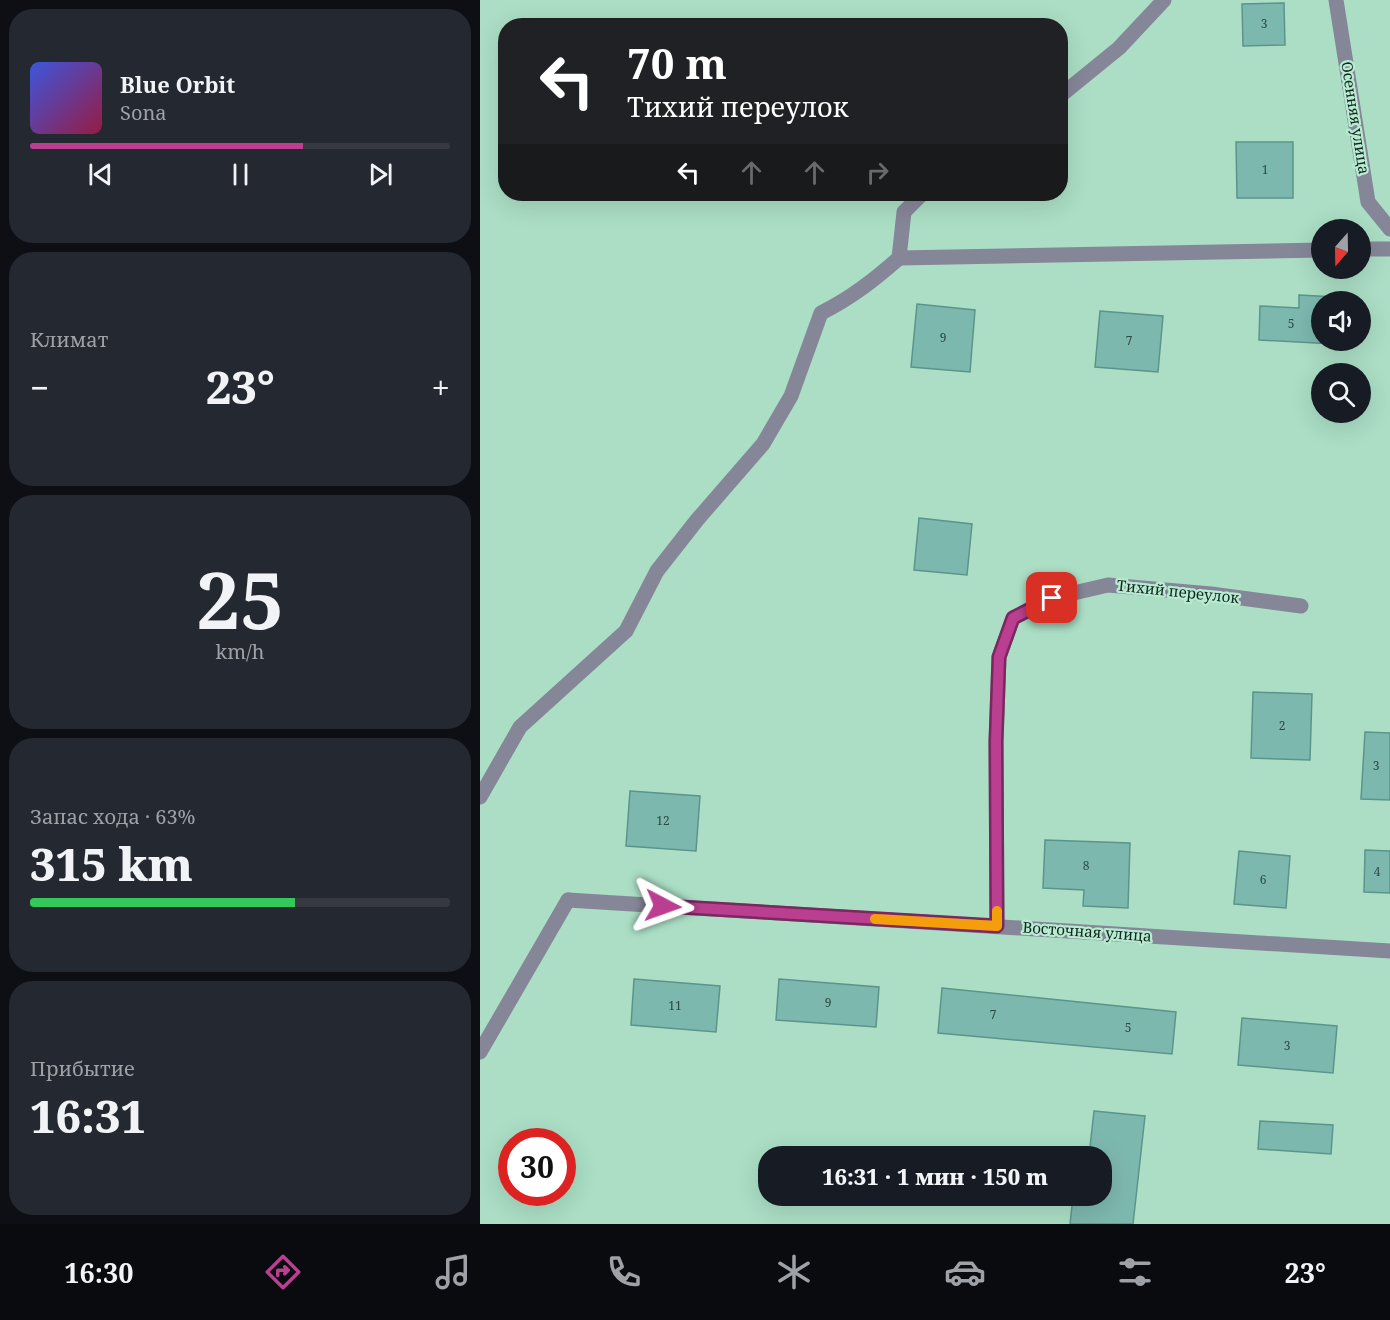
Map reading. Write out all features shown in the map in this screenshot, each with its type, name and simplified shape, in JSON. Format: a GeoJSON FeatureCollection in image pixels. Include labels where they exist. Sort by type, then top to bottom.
{"type":"FeatureCollection","features":[{"type":"Feature","properties":{"kind":"street"},"geometry":{"type":"LineString","coordinates":[[1068,89],[1119,48],[1164,0]]}},
{"type":"Feature","properties":{"kind":"street","name":"Осенняя улица"},"geometry":{"type":"LineString","coordinates":[[1336,0],[1368,202],[1390,230]]}},
{"type":"Feature","properties":{"kind":"street"},"geometry":{"type":"LineString","coordinates":[[899,258],[904,212],[915,201]]}},
{"type":"Feature","properties":{"kind":"street"},"geometry":{"type":"LineString","coordinates":[[1371,249],[1390,249]]}},
{"type":"Feature","properties":{"kind":"street"},"geometry":{"type":"LineString","coordinates":[[480,797],[520,727],[626,630],[657,571],[697,520],[763,444],[791,396],[821,313],[844,302],[899,258],[1311,250]]}},
{"type":"Feature","properties":{"kind":"street","name":"Тихий переулок"},"geometry":{"type":"LineString","coordinates":[[997,926],[996,741],[999,657],[1013,618],[1052,598],[1108,585],[1211,594],[1300,606]]}},
{"type":"Feature","properties":{"kind":"street","name":"Восточная улица"},"geometry":{"type":"LineString","coordinates":[[480,1052],[568,900],[1390,951]]}},
{"type":"Feature","properties":{"kind":"building"},"geometry":{"type":"Polygon","coordinates":[[[1284,3],[1285,45],[1243,46],[1242,4],[1284,3]]]}},
{"type":"Feature","properties":{"kind":"building"},"geometry":{"type":"Polygon","coordinates":[[[1236,142],[1293,142],[1293,198],[1237,198],[1236,142]]]}},
{"type":"Feature","properties":{"kind":"building"},"geometry":{"type":"Polygon","coordinates":[[[1299,295],[1311,296],[1311,343],[1259,340],[1260,306],[1299,308],[1299,295]]]}},
{"type":"Feature","properties":{"kind":"building"},"geometry":{"type":"Polygon","coordinates":[[[917,304],[975,310],[970,372],[911,367],[917,304]]]}},
{"type":"Feature","properties":{"kind":"building"},"geometry":{"type":"Polygon","coordinates":[[[1100,311],[1163,316],[1158,372],[1095,367],[1100,311]]]}},
{"type":"Feature","properties":{"kind":"building"},"geometry":{"type":"Polygon","coordinates":[[[919,518],[972,524],[967,575],[914,570],[919,518]]]}},
{"type":"Feature","properties":{"kind":"building"},"geometry":{"type":"Polygon","coordinates":[[[1253,692],[1312,694],[1310,760],[1251,758],[1253,692]]]}},
{"type":"Feature","properties":{"kind":"building"},"geometry":{"type":"Polygon","coordinates":[[[1365,732],[1390,733],[1390,800],[1361,799],[1365,732]]]}},
{"type":"Feature","properties":{"kind":"building"},"geometry":{"type":"Polygon","coordinates":[[[630,791],[700,796],[696,851],[626,846],[630,791]]]}},
{"type":"Feature","properties":{"kind":"building"},"geometry":{"type":"Polygon","coordinates":[[[1045,840],[1130,843],[1128,908],[1083,906],[1084,890],[1043,888],[1045,840]]]}},
{"type":"Feature","properties":{"kind":"building"},"geometry":{"type":"Polygon","coordinates":[[[1365,850],[1390,851],[1390,893],[1364,892],[1365,850]]]}},
{"type":"Feature","properties":{"kind":"building"},"geometry":{"type":"Polygon","coordinates":[[[1239,851],[1290,856],[1286,908],[1234,904],[1239,851]]]}},
{"type":"Feature","properties":{"kind":"building"},"geometry":{"type":"Polygon","coordinates":[[[634,979],[720,986],[716,1032],[631,1025],[634,979]]]}},
{"type":"Feature","properties":{"kind":"building"},"geometry":{"type":"Polygon","coordinates":[[[779,979],[879,987],[876,1027],[776,1020],[779,979]]]}},
{"type":"Feature","properties":{"kind":"building"},"geometry":{"type":"Polygon","coordinates":[[[942,988],[1176,1012],[1172,1054],[938,1033],[942,988]]]}},
{"type":"Feature","properties":{"kind":"building"},"geometry":{"type":"Polygon","coordinates":[[[1242,1018],[1337,1026],[1333,1073],[1238,1065],[1242,1018]]]}},
{"type":"Feature","properties":{"kind":"building"},"geometry":{"type":"Polygon","coordinates":[[[1094,1111],[1145,1116],[1133,1224],[1070,1224],[1072,1206],[1112,1206],[1112,1146],[1090,1146],[1094,1111]]]}},
{"type":"Feature","properties":{"kind":"building"},"geometry":{"type":"Polygon","coordinates":[[[1260,1121],[1333,1125],[1331,1154],[1258,1149],[1260,1121]]]}},
{"type":"Feature","properties":{"kind":"slow traffic"},"geometry":{"type":"LineString","coordinates":[[875,919],[997,926],[997,911]]}},
{"type":"Feature","properties":{"kind":"route"},"geometry":{"type":"LineString","coordinates":[[663,906],[997,926],[996,741],[999,657],[1013,618],[1052,598]]}}]}
